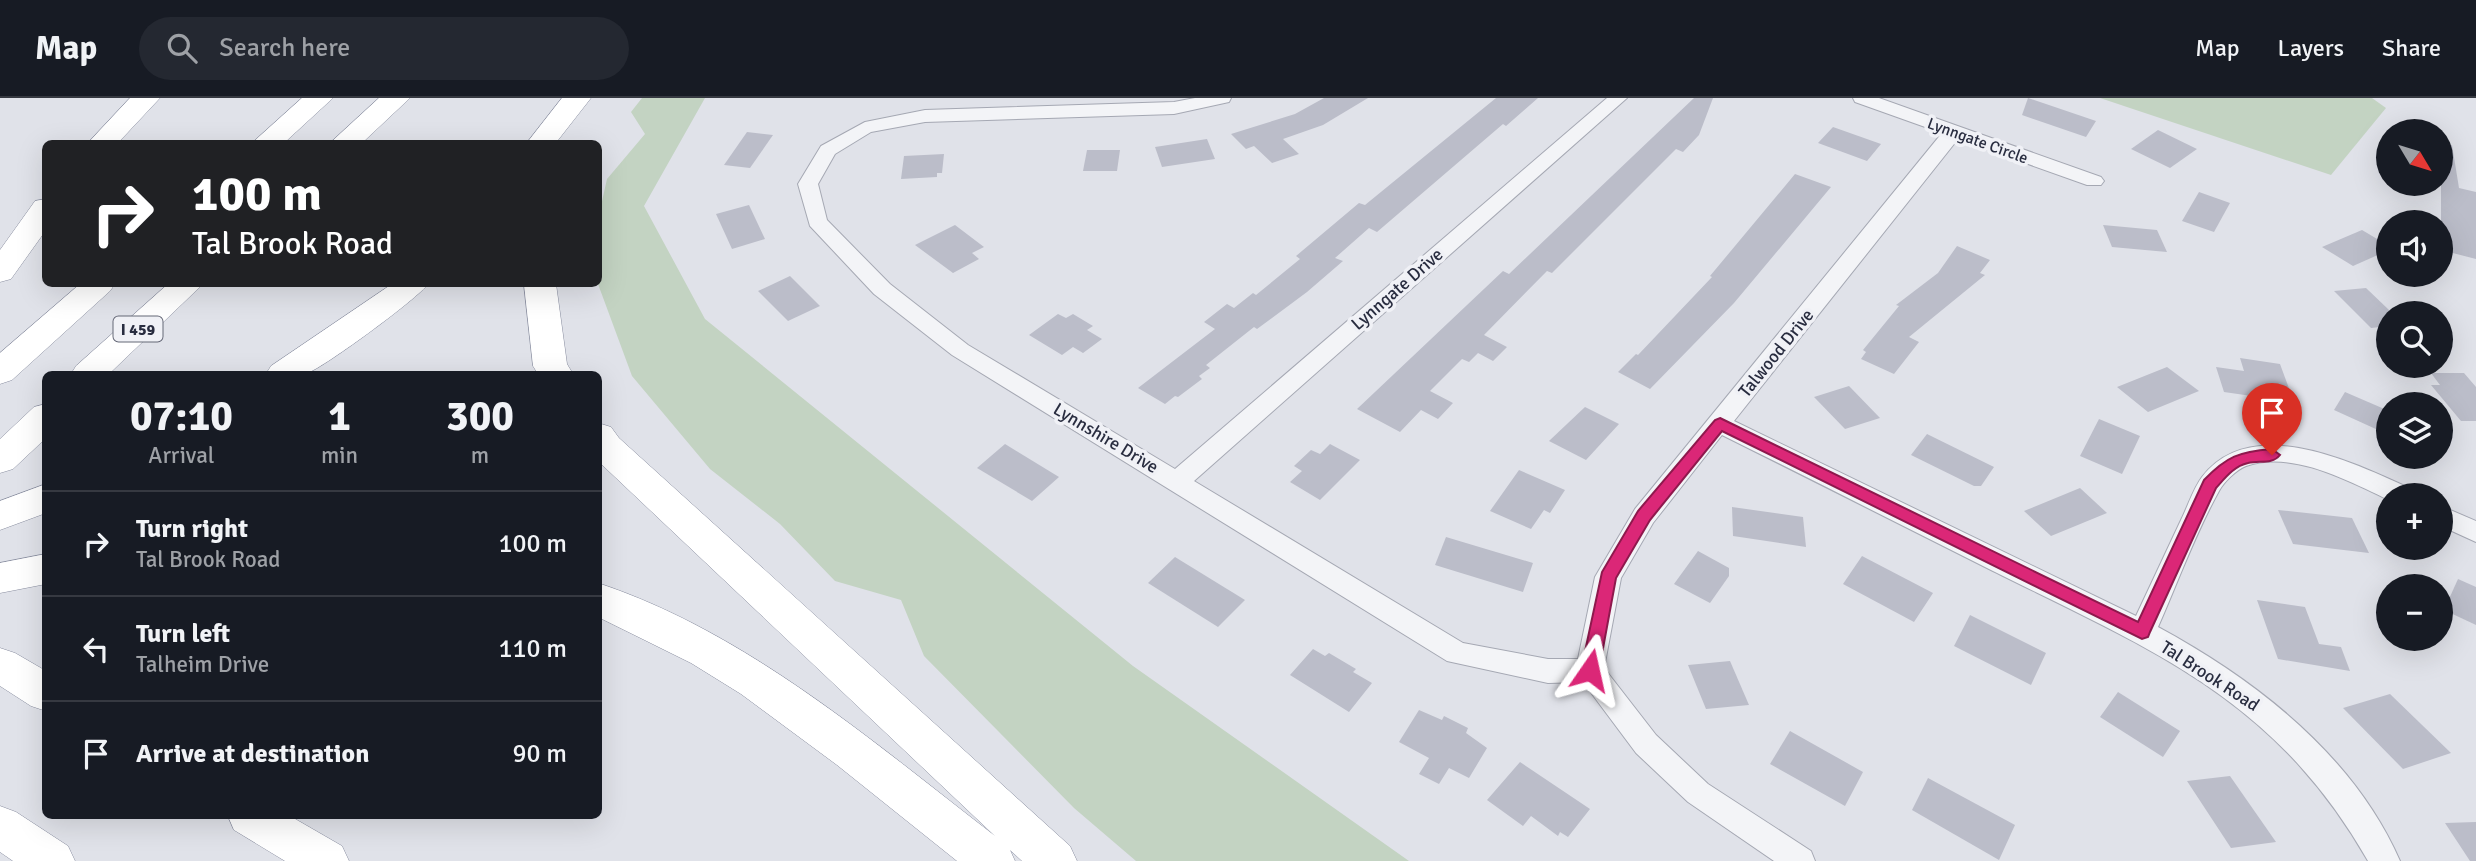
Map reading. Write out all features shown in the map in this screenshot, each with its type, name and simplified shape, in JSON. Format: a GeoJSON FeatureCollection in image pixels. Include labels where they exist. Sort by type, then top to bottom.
{"type":"FeatureCollection","features":[{"type":"Feature","properties":{"kind":"highway"},"geometry":{"type":"LineString","coordinates":[[105,140],[146,98]]}},
{"type":"Feature","properties":{"kind":"highway"},"geometry":{"type":"LineString","coordinates":[[270,140],[319,98]]}},
{"type":"Feature","properties":{"kind":"highway"},"geometry":{"type":"LineString","coordinates":[[348,140],[396,98]]}},
{"type":"Feature","properties":{"kind":"highway"},"geometry":{"type":"LineString","coordinates":[[543,140],[576,98]]}},
{"type":"Feature","properties":{"kind":"highway"},"geometry":{"type":"LineString","coordinates":[[574,140],[598,98]]}},
{"type":"Feature","properties":{"kind":"highway"},"geometry":{"type":"LineString","coordinates":[[0,272],[42,214]]}},
{"type":"Feature","properties":{"kind":"highway"},"geometry":{"type":"LineString","coordinates":[[0,372],[96,287]]}},
{"type":"Feature","properties":{"kind":"highway","name":"I 459"},"geometry":{"type":"LineString","coordinates":[[91,371],[184,287]]}},
{"type":"Feature","properties":{"kind":"highway"},"geometry":{"type":"LineString","coordinates":[[287,371],[408,287]]}},
{"type":"Feature","properties":{"kind":"highway"},"geometry":{"type":"LineString","coordinates":[[540,287],[550,366],[554,371]]}},
{"type":"Feature","properties":{"kind":"highway"},"geometry":{"type":"LineString","coordinates":[[0,460],[42,420]]}},
{"type":"Feature","properties":{"kind":"highway"},"geometry":{"type":"LineString","coordinates":[[602,442],[1054,861]]}},
{"type":"Feature","properties":{"kind":"highway"},"geometry":{"type":"LineString","coordinates":[[0,516],[42,500]]}},
{"type":"Feature","properties":{"kind":"highway"},"geometry":{"type":"LineString","coordinates":[[0,578],[42,570]]}},
{"type":"Feature","properties":{"kind":"highway"},"geometry":{"type":"LineString","coordinates":[[602,601],[647,618],[738,668],[992,861]]}},
{"type":"Feature","properties":{"kind":"highway"},"geometry":{"type":"LineString","coordinates":[[0,665],[42,690]]}},
{"type":"Feature","properties":{"kind":"highway"},"geometry":{"type":"LineString","coordinates":[[255,819],[326,861]]}},
{"type":"Feature","properties":{"kind":"highway"},"geometry":{"type":"LineString","coordinates":[[0,827],[52,861]]}},
{"type":"Feature","properties":{"kind":"street","name":"Lynnshire Drive"},"geometry":{"type":"LineString","coordinates":[[1222,98],[1174,108],[925,116],[865,128],[828,150],[808,184],[817,222],[882,289],[960,349],[1457,653],[1548,671],[1590,670]]}},
{"type":"Feature","properties":{"kind":"street","name":"Lynngate Drive"},"geometry":{"type":"LineString","coordinates":[[1177,481],[1618,98]]}},
{"type":"Feature","properties":{"kind":"street","name":"Lynngate Circle"},"geometry":{"type":"LineString","coordinates":[[1862,98],[2094,181]]}},
{"type":"Feature","properties":{"kind":"street","name":"Talwood Drive"},"geometry":{"type":"LineString","coordinates":[[1590,670],[1608,577],[1644,516],[1954,131]]}},
{"type":"Feature","properties":{"kind":"street","name":"Tal Brook Road"},"geometry":{"type":"LineString","coordinates":[[1720,424],[2142,632],[2228,683],[2268,715],[2313,760],[2350,805],[2385,861]]}},
{"type":"Feature","properties":{"kind":"street"},"geometry":{"type":"LineString","coordinates":[[2142,632],[2210,484],[2225,468],[2243,458],[2272,455],[2312,460],[2345,470],[2376,484]]}},
{"type":"Feature","properties":{"kind":"street"},"geometry":{"type":"LineString","coordinates":[[2453,520],[2476,531]]}},
{"type":"Feature","properties":{"kind":"street"},"geometry":{"type":"LineString","coordinates":[[1590,670],[1646,744],[1698,793],[1800,861]]}},
{"type":"Feature","properties":{"kind":"green space"},"geometry":{"type":"Polygon","coordinates":[[[642,98],[705,98],[644,206],[705,319],[1133,666],[1409,861],[1136,861],[1074,808],[924,656],[901,600],[835,581],[780,524],[710,469],[632,376],[599,287],[602,287],[602,201],[607,179],[645,134],[631,112],[642,98]]]}},
{"type":"Feature","properties":{"kind":"green space"},"geometry":{"type":"Polygon","coordinates":[[[2100,98],[2372,98],[2386,108],[2331,175],[2100,98]]]}},
{"type":"Feature","properties":{"kind":"building"},"geometry":{"type":"Polygon","coordinates":[[[1324,98],[1368,98],[1323,125],[1283,139],[1299,154],[1272,163],[1254,146],[1246,149],[1231,134],[1295,114],[1324,98]]]}},
{"type":"Feature","properties":{"kind":"building"},"geometry":{"type":"Polygon","coordinates":[[[1496,98],[1538,98],[1506,126],[1503,124],[1377,232],[1369,228],[1335,258],[1343,261],[1307,292],[1257,329],[1254,327],[1206,365],[1210,368],[1199,376],[1202,379],[1178,397],[1175,396],[1165,404],[1138,388],[1215,329],[1204,322],[1227,304],[1234,308],[1253,293],[1256,295],[1300,259],[1296,256],[1359,203],[1365,205],[1496,98]]]}},
{"type":"Feature","properties":{"kind":"building"},"geometry":{"type":"Polygon","coordinates":[[[1694,98],[1713,98],[1699,135],[1683,152],[1676,149],[1552,273],[1547,271],[1484,335],[1507,347],[1493,361],[1478,353],[1469,362],[1462,359],[1430,391],[1453,403],[1438,419],[1421,410],[1400,432],[1357,409],[1503,271],[1509,274],[1694,98]]]}},
{"type":"Feature","properties":{"kind":"building"},"geometry":{"type":"Polygon","coordinates":[[[2028,98],[2096,121],[2086,137],[2022,115],[2028,98]]]}},
{"type":"Feature","properties":{"kind":"building"},"geometry":{"type":"Polygon","coordinates":[[[1833,127],[1881,144],[1867,161],[1818,143],[1833,127]]]}},
{"type":"Feature","properties":{"kind":"building"},"geometry":{"type":"Polygon","coordinates":[[[2158,130],[2197,149],[2170,168],[2131,149],[2158,130]]]}},
{"type":"Feature","properties":{"kind":"building"},"geometry":{"type":"Polygon","coordinates":[[[747,132],[773,135],[750,168],[724,165],[747,132]]]}},
{"type":"Feature","properties":{"kind":"building"},"geometry":{"type":"Polygon","coordinates":[[[1207,139],[1215,159],[1162,167],[1155,147],[1207,139]]]}},
{"type":"Feature","properties":{"kind":"building"},"geometry":{"type":"Polygon","coordinates":[[[1087,150],[1120,150],[1117,171],[1083,171],[1087,150]]]}},
{"type":"Feature","properties":{"kind":"building"},"geometry":{"type":"Polygon","coordinates":[[[944,154],[942,173],[937,173],[937,177],[901,179],[904,156],[944,154]]]}},
{"type":"Feature","properties":{"kind":"building"},"geometry":{"type":"Polygon","coordinates":[[[2454,157],[2459,188],[2476,192],[2476,259],[2453,253],[2453,210],[2441,210],[2441,196],[2454,196],[2454,157]]]}},
{"type":"Feature","properties":{"kind":"building"},"geometry":{"type":"Polygon","coordinates":[[[1795,174],[1831,187],[1734,303],[1650,389],[1618,372],[1638,355],[1712,277],[1710,276],[1795,174]]]}},
{"type":"Feature","properties":{"kind":"building"},"geometry":{"type":"Polygon","coordinates":[[[2199,192],[2230,203],[2214,232],[2182,221],[2199,192]]]}},
{"type":"Feature","properties":{"kind":"building"},"geometry":{"type":"Polygon","coordinates":[[[749,205],[765,239],[732,249],[716,214],[749,205]]]}},
{"type":"Feature","properties":{"kind":"building"},"geometry":{"type":"Polygon","coordinates":[[[955,225],[984,247],[972,253],[979,259],[953,273],[915,245],[955,225]]]}},
{"type":"Feature","properties":{"kind":"building"},"geometry":{"type":"Polygon","coordinates":[[[2103,225],[2157,230],[2167,252],[2112,247],[2103,225]]]}},
{"type":"Feature","properties":{"kind":"building"},"geometry":{"type":"Polygon","coordinates":[[[2362,230],[2376,238],[2376,256],[2353,266],[2322,247],[2362,230]]]}},
{"type":"Feature","properties":{"kind":"building"},"geometry":{"type":"Polygon","coordinates":[[[1957,246],[1990,260],[1980,273],[1985,275],[1909,337],[1919,342],[1894,374],[1861,359],[1866,352],[1863,350],[1899,306],[1896,305],[1938,273],[1957,246]]]}},
{"type":"Feature","properties":{"kind":"building"},"geometry":{"type":"Polygon","coordinates":[[[790,276],[820,306],[788,321],[758,291],[790,276]]]}},
{"type":"Feature","properties":{"kind":"building"},"geometry":{"type":"Polygon","coordinates":[[[2366,288],[2380,301],[2376,301],[2376,327],[2371,328],[2334,291],[2366,288]]]}},
{"type":"Feature","properties":{"kind":"building"},"geometry":{"type":"Polygon","coordinates":[[[1058,314],[1066,318],[1073,314],[1093,326],[1087,330],[1102,339],[1083,353],[1073,347],[1062,355],[1029,335],[1058,314]]]}},
{"type":"Feature","properties":{"kind":"building"},"geometry":{"type":"Polygon","coordinates":[[[2240,358],[2280,364],[2294,402],[2224,392],[2216,367],[2244,371],[2240,358]]]}},
{"type":"Feature","properties":{"kind":"building"},"geometry":{"type":"Polygon","coordinates":[[[2167,367],[2199,391],[2148,412],[2117,387],[2167,367]]]}},
{"type":"Feature","properties":{"kind":"building"},"geometry":{"type":"Polygon","coordinates":[[[2453,373],[2464,373],[2476,387],[2476,421],[2461,421],[2453,411],[2453,392],[2437,392],[2431,385],[2440,385],[2435,378],[2453,378],[2453,373]]]}},
{"type":"Feature","properties":{"kind":"building"},"geometry":{"type":"Polygon","coordinates":[[[1849,386],[1880,418],[1845,429],[1814,397],[1849,386]]]}},
{"type":"Feature","properties":{"kind":"building"},"geometry":{"type":"Polygon","coordinates":[[[2345,392],[2376,405],[2376,429],[2334,410],[2345,392]]]}},
{"type":"Feature","properties":{"kind":"building"},"geometry":{"type":"Polygon","coordinates":[[[1585,407],[1619,424],[1586,460],[1549,441],[1585,407]]]}},
{"type":"Feature","properties":{"kind":"building"},"geometry":{"type":"Polygon","coordinates":[[[2099,419],[2140,436],[2122,474],[2080,456],[2099,419]]]}},
{"type":"Feature","properties":{"kind":"building"},"geometry":{"type":"Polygon","coordinates":[[[1927,434],[1994,467],[1981,486],[1974,486],[1911,455],[1927,434]]]}},
{"type":"Feature","properties":{"kind":"building"},"geometry":{"type":"Polygon","coordinates":[[[1005,444],[1059,477],[1032,501],[977,468],[1005,444]]]}},
{"type":"Feature","properties":{"kind":"building"},"geometry":{"type":"Polygon","coordinates":[[[1330,444],[1360,460],[1320,500],[1290,482],[1302,471],[1294,466],[1311,450],[1320,454],[1330,444]]]}},
{"type":"Feature","properties":{"kind":"building"},"geometry":{"type":"Polygon","coordinates":[[[1519,470],[1565,490],[1550,513],[1544,510],[1531,529],[1490,511],[1519,470]]]}},
{"type":"Feature","properties":{"kind":"building"},"geometry":{"type":"Polygon","coordinates":[[[2080,488],[2107,513],[2051,536],[2024,511],[2080,488]]]}},
{"type":"Feature","properties":{"kind":"building"},"geometry":{"type":"Polygon","coordinates":[[[1732,507],[1803,517],[1806,547],[1733,536],[1732,507]]]}},
{"type":"Feature","properties":{"kind":"building"},"geometry":{"type":"Polygon","coordinates":[[[2278,510],[2352,518],[2369,553],[2293,544],[2278,510]]]}},
{"type":"Feature","properties":{"kind":"building"},"geometry":{"type":"Polygon","coordinates":[[[1446,537],[1533,563],[1523,592],[1435,565],[1446,537]]]}},
{"type":"Feature","properties":{"kind":"building"},"geometry":{"type":"Polygon","coordinates":[[[1698,551],[1729,568],[1729,576],[1710,603],[1674,584],[1698,551]]]}},
{"type":"Feature","properties":{"kind":"building"},"geometry":{"type":"Polygon","coordinates":[[[1862,556],[1933,593],[1914,622],[1843,584],[1862,556]]]}},
{"type":"Feature","properties":{"kind":"building"},"geometry":{"type":"Polygon","coordinates":[[[1175,557],[1245,600],[1218,627],[1148,583],[1175,557]]]}},
{"type":"Feature","properties":{"kind":"building"},"geometry":{"type":"Polygon","coordinates":[[[2458,579],[2476,587],[2476,625],[2453,614],[2453,590],[2458,579]]]}},
{"type":"Feature","properties":{"kind":"building"},"geometry":{"type":"Polygon","coordinates":[[[2257,600],[2305,607],[2319,644],[2341,647],[2350,671],[2278,659],[2257,600]]]}},
{"type":"Feature","properties":{"kind":"building"},"geometry":{"type":"Polygon","coordinates":[[[1970,615],[2046,653],[2031,685],[1954,646],[1970,615]]]}},
{"type":"Feature","properties":{"kind":"building"},"geometry":{"type":"Polygon","coordinates":[[[1313,649],[1325,656],[1329,653],[1356,669],[1353,672],[1372,683],[1349,712],[1290,675],[1313,649]]]}},
{"type":"Feature","properties":{"kind":"building"},"geometry":{"type":"Polygon","coordinates":[[[1730,661],[1749,705],[1706,709],[1688,665],[1730,661]]]}},
{"type":"Feature","properties":{"kind":"building"},"geometry":{"type":"Polygon","coordinates":[[[2118,692],[2180,731],[2163,757],[2100,717],[2118,692]]]}},
{"type":"Feature","properties":{"kind":"building"},"geometry":{"type":"Polygon","coordinates":[[[2390,694],[2451,753],[2403,769],[2343,708],[2390,694]]]}},
{"type":"Feature","properties":{"kind":"building"},"geometry":{"type":"Polygon","coordinates":[[[1419,710],[1442,720],[1444,716],[1468,728],[1466,733],[1487,748],[1469,778],[1449,768],[1439,784],[1419,774],[1429,758],[1399,742],[1419,710]]]}},
{"type":"Feature","properties":{"kind":"building"},"geometry":{"type":"Polygon","coordinates":[[[1790,731],[1863,772],[1845,806],[1770,764],[1790,731]]]}},
{"type":"Feature","properties":{"kind":"building"},"geometry":{"type":"Polygon","coordinates":[[[1520,762],[1590,809],[1568,837],[1560,832],[1558,836],[1531,816],[1523,826],[1487,800],[1520,762]]]}},
{"type":"Feature","properties":{"kind":"building"},"geometry":{"type":"Polygon","coordinates":[[[2230,776],[2276,842],[2231,848],[2187,781],[2230,776]]]}},
{"type":"Feature","properties":{"kind":"building"},"geometry":{"type":"Polygon","coordinates":[[[1928,778],[2015,825],[1999,860],[1912,810],[1928,778]]]}},
{"type":"Feature","properties":{"kind":"building"},"geometry":{"type":"Polygon","coordinates":[[[2476,822],[2476,861],[2470,861],[2445,823],[2476,822]]]}},
{"type":"Feature","properties":{"kind":"route"},"geometry":{"type":"LineString","coordinates":[[1590,670],[1608,577],[1644,516],[1720,424],[2142,632],[2210,484],[2225,468],[2243,458],[2272,455]]}}]}
